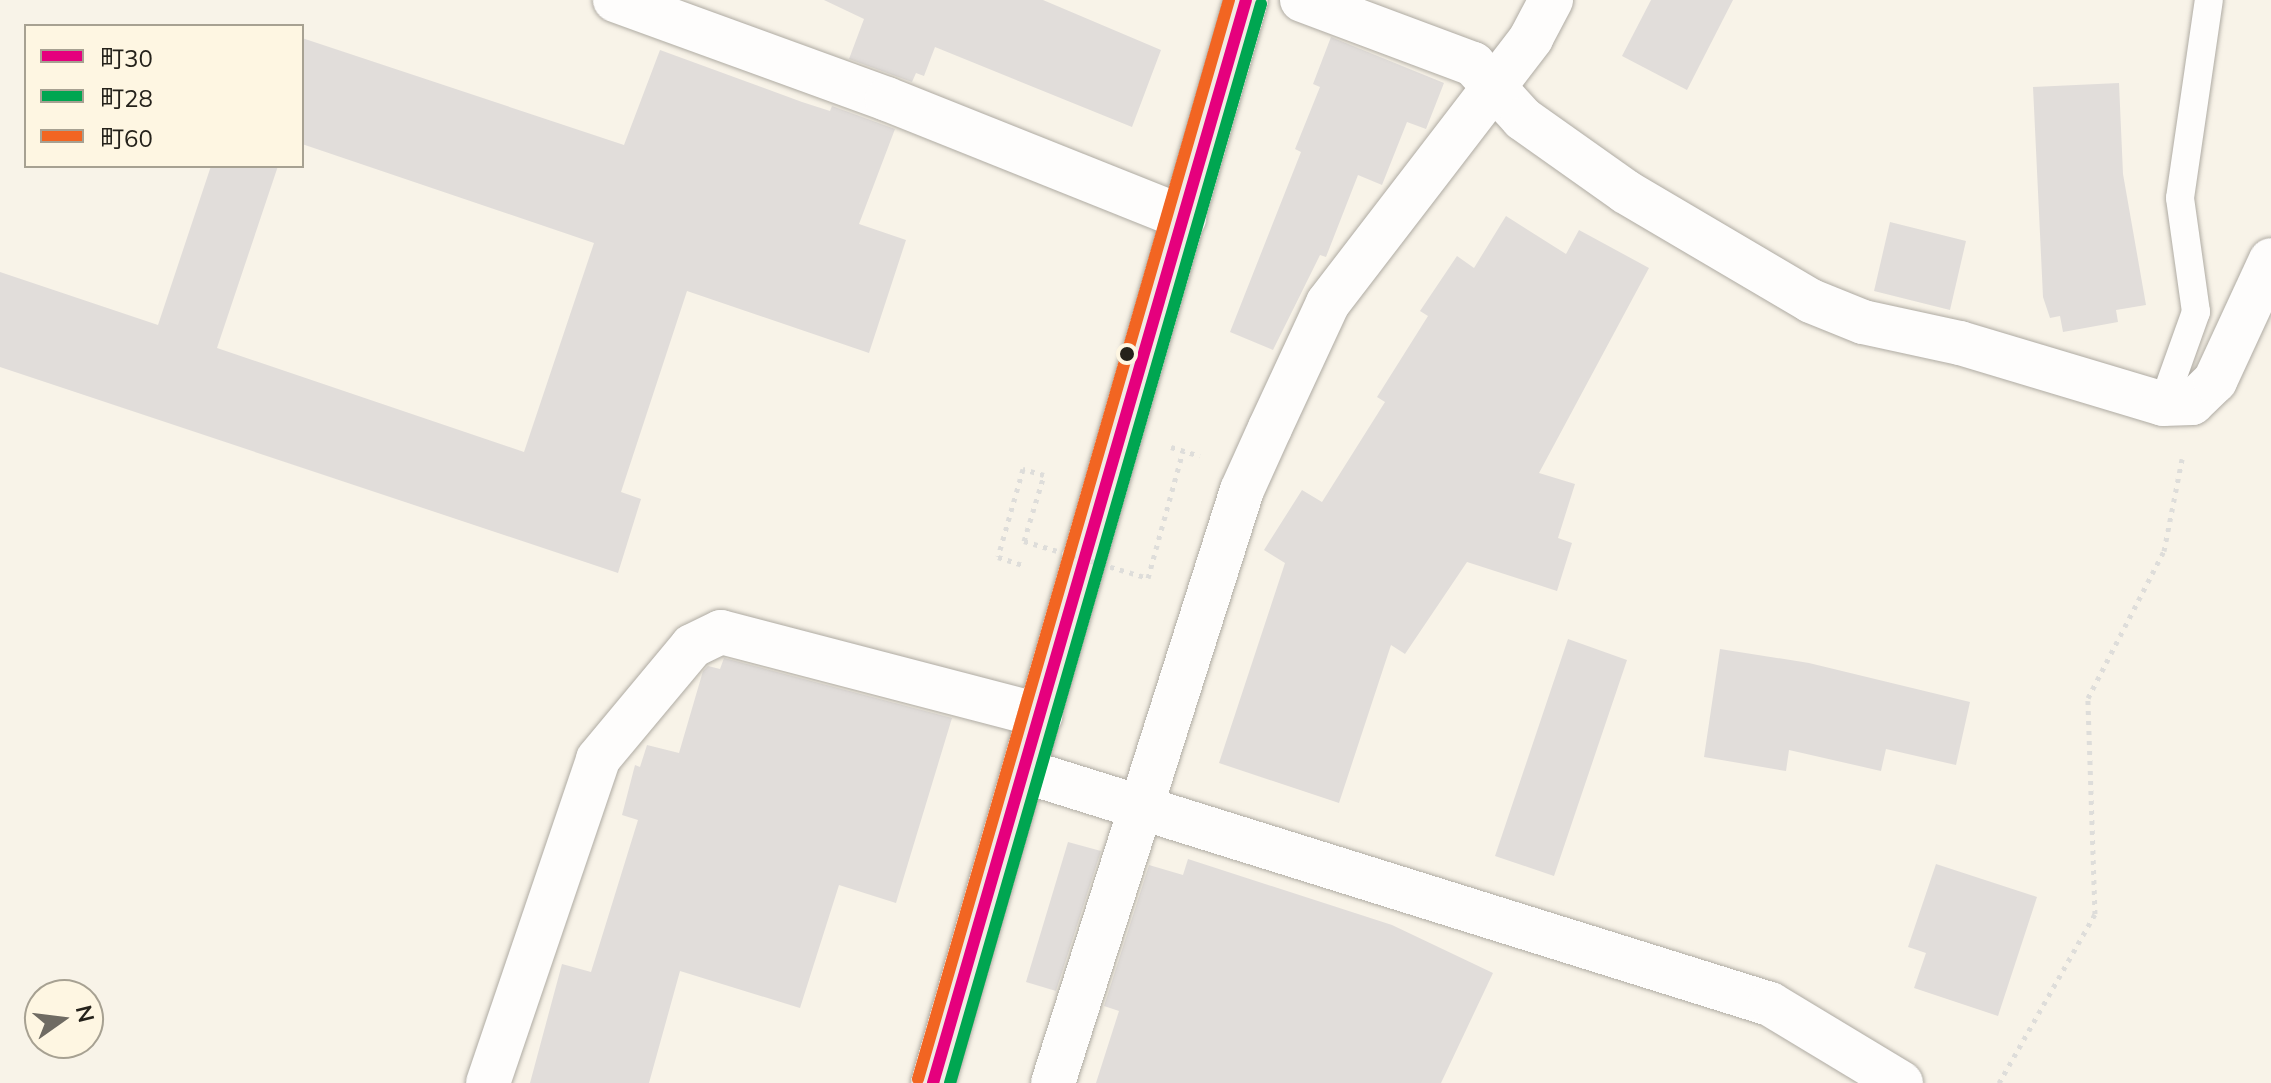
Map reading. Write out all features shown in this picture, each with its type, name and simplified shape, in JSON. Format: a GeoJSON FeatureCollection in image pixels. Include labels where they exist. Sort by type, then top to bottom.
{"type":"FeatureCollection","features":[{"type":"Feature","properties":{"kind":"main road"},"geometry":{"type":"LineString","coordinates":[[933,1083],[1246,0]]}},
{"type":"Feature","properties":{"kind":"street"},"geometry":{"type":"LineString","coordinates":[[615,0],[887,99],[1184,218]]}},
{"type":"Feature","properties":{"kind":"street"},"geometry":{"type":"LineString","coordinates":[[1302,0],[1473,64],[1523,119],[1626,192],[1811,301],[1863,322],[1960,343],[2178,403],[2215,381],[2271,260]]}},
{"type":"Feature","properties":{"kind":"street"},"geometry":{"type":"LineString","coordinates":[[1053,1083],[1242,490],[1328,303],[1493,88],[1551,0]]}},
{"type":"Feature","properties":{"kind":"street"},"geometry":{"type":"LineString","coordinates":[[488,1083],[598,759],[692,646],[721,632],[1040,715]]}},
{"type":"Feature","properties":{"kind":"street"},"geometry":{"type":"LineString","coordinates":[[1024,771],[1144,804],[1770,1004],[1901,1083]]}},
{"type":"Feature","properties":{"kind":"lane"},"geometry":{"type":"LineString","coordinates":[[2178,403],[2196,312],[2180,198],[2209,0]]}},
{"type":"Feature","properties":{"kind":"path"},"geometry":{"type":"LineString","coordinates":[[1999,1083],[2095,914],[2088,698],[2164,551],[2178,403]]}},
{"type":"Feature","properties":{"kind":"path"},"geometry":{"type":"LineString","coordinates":[[1168,446],[1204,457]]}},
{"type":"Feature","properties":{"kind":"path"},"geometry":{"type":"LineString","coordinates":[[1028,567],[998,557],[1023,469],[1044,475],[1024,541],[1148,578],[1183,451]]}},
{"type":"Feature","properties":{"kind":"building"},"geometry":{"type":"Polygon","coordinates":[[[824,0],[1043,0],[1161,50],[1132,127],[935,47],[924,76],[916,73],[912,82],[849,59],[864,19],[824,0]]]}},
{"type":"Feature","properties":{"kind":"building"},"geometry":{"type":"Polygon","coordinates":[[[1651,0],[1733,0],[1687,90],[1622,56],[1651,0]]]}},
{"type":"Feature","properties":{"kind":"building"},"geometry":{"type":"Polygon","coordinates":[[[1331,37],[1444,83],[1426,129],[1407,122],[1382,185],[1358,175],[1326,257],[1320,255],[1273,350],[1230,332],[1301,152],[1295,149],[1320,87],[1313,84],[1331,37]]]}},
{"type":"Feature","properties":{"kind":"building"},"geometry":{"type":"Polygon","coordinates":[[[304,39],[624,145],[660,50],[802,102],[830,111],[832,106],[895,129],[859,224],[906,240],[869,353],[687,291],[621,492],[641,499],[618,573],[0,367],[0,272],[158,325],[210,168],[277,168],[217,348],[524,452],[594,243],[304,145],[304,39]]]}},
{"type":"Feature","properties":{"kind":"building"},"geometry":{"type":"Polygon","coordinates":[[[2119,83],[2123,174],[2146,305],[2116,310],[2118,322],[2063,332],[2060,316],[2050,318],[2043,297],[2033,87],[2119,83]]]}},
{"type":"Feature","properties":{"kind":"building"},"geometry":{"type":"Polygon","coordinates":[[[1506,216],[1566,254],[1579,230],[1649,268],[1539,473],[1575,484],[1558,538],[1572,543],[1557,591],[1467,562],[1405,654],[1391,645],[1339,803],[1219,763],[1285,563],[1264,550],[1302,490],[1322,502],[1385,402],[1377,397],[1428,316],[1420,311],[1457,256],[1474,268],[1506,216]]]}},
{"type":"Feature","properties":{"kind":"building"},"geometry":{"type":"Polygon","coordinates":[[[1890,222],[1966,241],[1950,310],[1874,291],[1890,222]]]}},
{"type":"Feature","properties":{"kind":"building"},"geometry":{"type":"Polygon","coordinates":[[[1568,639],[1627,660],[1554,876],[1495,856],[1568,639]]]}},
{"type":"Feature","properties":{"kind":"building"},"geometry":{"type":"Polygon","coordinates":[[[1720,649],[1809,663],[1970,702],[1956,765],[1886,749],[1881,771],[1789,750],[1786,771],[1704,757],[1720,649]]]}},
{"type":"Feature","properties":{"kind":"building"},"geometry":{"type":"Polygon","coordinates":[[[724,658],[952,718],[896,903],[839,885],[800,1008],[680,971],[649,1083],[530,1083],[562,964],[591,972],[638,820],[622,815],[635,765],[640,767],[647,745],[679,753],[703,671],[708,666],[720,669],[724,658]]]}},
{"type":"Feature","properties":{"kind":"building"},"geometry":{"type":"Polygon","coordinates":[[[1068,842],[1101,851],[1056,991],[1026,982],[1068,842]]]}},
{"type":"Feature","properties":{"kind":"building"},"geometry":{"type":"Polygon","coordinates":[[[1188,859],[1392,925],[1493,973],[1441,1083],[1096,1083],[1119,1011],[1104,1006],[1149,865],[1183,875],[1188,859]]]}},
{"type":"Feature","properties":{"kind":"building"},"geometry":{"type":"Polygon","coordinates":[[[1936,864],[2037,897],[1998,1016],[1914,988],[1926,953],[1908,947],[1936,864]]]}},
{"type":"Feature","properties":{"kind":"transit line","name":"町60"},"geometry":{"type":"LineString","coordinates":[[918,1079],[1229,0]]}},
{"type":"Feature","properties":{"kind":"transit line","name":"町30"},"geometry":{"type":"LineString","coordinates":[[933,1083],[1246,0]]}},
{"type":"Feature","properties":{"kind":"transit line","name":"町28"},"geometry":{"type":"LineString","coordinates":[[950,1083],[1261,4]]}}]}
